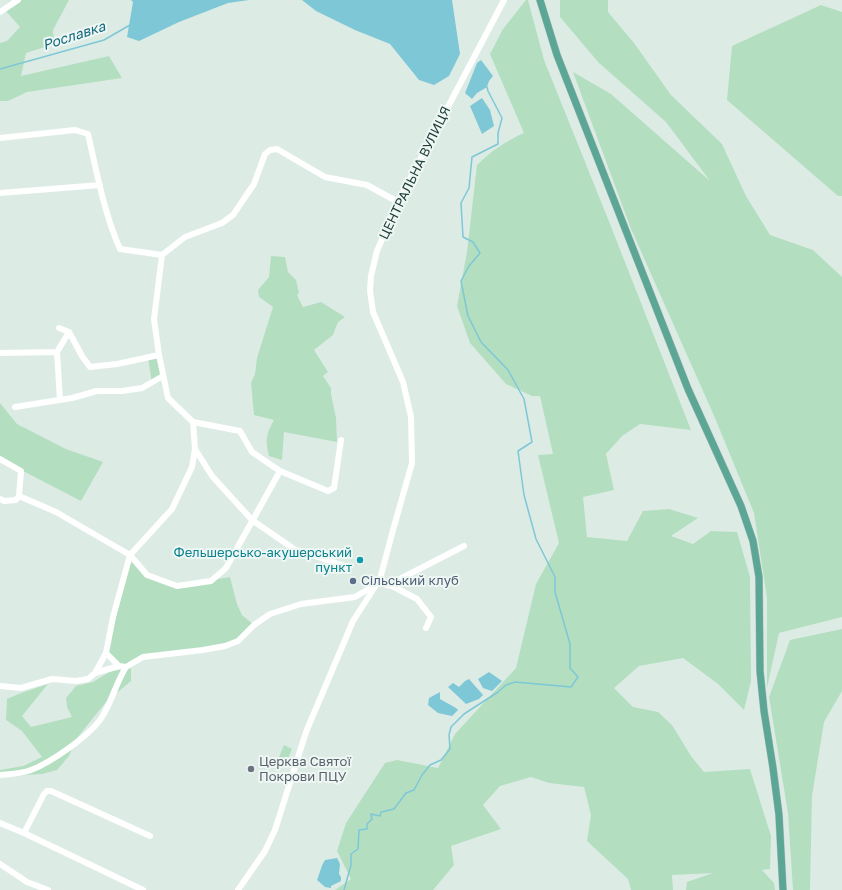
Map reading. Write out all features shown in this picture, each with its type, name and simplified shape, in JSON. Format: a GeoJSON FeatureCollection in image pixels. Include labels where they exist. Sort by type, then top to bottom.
{"type":"FeatureCollection","features":[{"type":"Feature","properties":{"kind":"main road"},"geometry":{"type":"LineString","coordinates":[[540,0],[557,55],[673,352],[688,389],[741,506],[753,541],[760,577],[760,671],[764,711],[779,815],[783,890]]}},
{"type":"Feature","properties":{"kind":"street"},"geometry":{"type":"LineString","coordinates":[[0,12],[18,0]]}},
{"type":"Feature","properties":{"kind":"street","name":"ЦЕНТРАЛЬНА ВУЛИЦЯ"},"geometry":{"type":"LineString","coordinates":[[238,890],[265,851],[275,830],[306,732],[353,621],[380,578],[412,463],[411,417],[403,382],[373,312],[370,291],[371,276],[377,251],[398,202],[504,0]]}},
{"type":"Feature","properties":{"kind":"street"},"geometry":{"type":"LineString","coordinates":[[0,138],[75,130],[88,134],[100,185],[114,235],[120,249],[162,255]]}},
{"type":"Feature","properties":{"kind":"street"},"geometry":{"type":"LineString","coordinates":[[341,440],[334,488],[328,490],[280,471],[252,452],[240,431],[193,422],[168,398],[159,355],[154,319],[162,255],[185,237],[222,223],[233,215],[254,184],[265,154],[270,150],[277,149],[325,177],[367,185],[398,202]]}},
{"type":"Feature","properties":{"kind":"street"},"geometry":{"type":"LineString","coordinates":[[0,193],[100,185]]}},
{"type":"Feature","properties":{"kind":"street"},"geometry":{"type":"LineString","coordinates":[[59,328],[69,332],[82,356],[90,367],[117,364],[159,355]]}},
{"type":"Feature","properties":{"kind":"street"},"geometry":{"type":"LineString","coordinates":[[60,400],[57,352],[69,332]]}},
{"type":"Feature","properties":{"kind":"street"},"geometry":{"type":"LineString","coordinates":[[0,353],[57,352]]}},
{"type":"Feature","properties":{"kind":"street"},"geometry":{"type":"LineString","coordinates":[[15,407],[60,400],[97,392],[122,391],[142,388],[163,376]]}},
{"type":"Feature","properties":{"kind":"street"},"geometry":{"type":"LineString","coordinates":[[0,686],[21,688],[52,680],[88,680],[95,673],[106,653],[113,617],[130,555],[172,508],[192,467],[195,449],[193,422]]}},
{"type":"Feature","properties":{"kind":"street"},"geometry":{"type":"LineString","coordinates":[[195,449],[212,476],[252,520],[294,549],[345,566]]}},
{"type":"Feature","properties":{"kind":"street"},"geometry":{"type":"LineString","coordinates":[[0,459],[21,471],[19,496],[16,500],[4,501],[0,499]]}},
{"type":"Feature","properties":{"kind":"street"},"geometry":{"type":"LineString","coordinates":[[19,496],[56,512],[130,555],[147,575],[177,586],[211,581],[226,568],[280,471]]}},
{"type":"Feature","properties":{"kind":"street"},"geometry":{"type":"LineString","coordinates":[[0,775],[29,771],[46,764],[59,756],[86,734],[101,719],[126,667],[143,657],[225,646],[238,641],[254,625],[270,614],[301,604],[355,597],[377,584],[392,582],[464,546]]}},
{"type":"Feature","properties":{"kind":"street"},"geometry":{"type":"LineString","coordinates":[[377,584],[392,586],[417,600],[431,617],[426,628]]}},
{"type":"Feature","properties":{"kind":"street"},"geometry":{"type":"LineString","coordinates":[[106,653],[118,666]]}},
{"type":"Feature","properties":{"kind":"street"},"geometry":{"type":"LineString","coordinates":[[95,673],[118,666],[126,667]]}},
{"type":"Feature","properties":{"kind":"street"},"geometry":{"type":"LineString","coordinates":[[24,833],[44,794],[47,791],[51,791],[150,836]]}},
{"type":"Feature","properties":{"kind":"street"},"geometry":{"type":"LineString","coordinates":[[0,823],[143,890]]}},
{"type":"Feature","properties":{"kind":"street"},"geometry":{"type":"LineString","coordinates":[[0,864],[27,882],[48,890]]}},
{"type":"Feature","properties":{"kind":"green space"},"geometry":{"type":"Polygon","coordinates":[[[18,0],[69,0],[53,30],[54,44],[26,53],[21,76],[109,56],[122,78],[27,92],[8,101],[0,101],[0,43],[7,41],[20,27],[5,10],[18,0]]]}},
{"type":"Feature","properties":{"kind":"green space"},"geometry":{"type":"Polygon","coordinates":[[[526,0],[528,0],[544,60],[691,430],[640,424],[622,436],[606,454],[614,490],[583,497],[587,537],[627,541],[643,511],[669,509],[698,518],[671,536],[693,544],[711,531],[737,532],[750,577],[751,681],[744,710],[718,684],[683,658],[639,666],[614,688],[633,707],[658,712],[672,725],[691,756],[704,772],[750,769],[771,836],[770,869],[762,870],[774,883],[775,890],[686,890],[687,882],[713,873],[672,875],[673,890],[631,890],[628,879],[587,841],[591,815],[584,787],[549,783],[531,777],[500,786],[483,805],[501,829],[451,846],[454,865],[433,890],[335,890],[351,879],[337,851],[346,823],[385,763],[397,760],[438,768],[455,734],[516,668],[536,584],[559,543],[538,455],[553,454],[540,396],[532,396],[506,384],[470,343],[457,306],[467,252],[477,165],[499,147],[524,133],[490,54],[503,29],[526,0]]]}},
{"type":"Feature","properties":{"kind":"green space"},"geometry":{"type":"Polygon","coordinates":[[[560,0],[608,0],[608,12],[634,43],[671,95],[722,144],[746,196],[770,235],[813,250],[842,277],[842,617],[779,633],[767,688],[767,598],[754,513],[715,418],[631,229],[573,72],[611,94],[710,181],[666,122],[599,63],[560,17],[560,0]]]}},
{"type":"Feature","properties":{"kind":"green space"},"geometry":{"type":"Polygon","coordinates":[[[821,5],[842,12],[842,196],[838,196],[727,100],[732,46],[821,5]]]}},
{"type":"Feature","properties":{"kind":"green space"},"geometry":{"type":"Polygon","coordinates":[[[271,256],[285,257],[288,272],[296,280],[299,293],[297,295],[303,307],[321,302],[345,317],[338,322],[333,335],[314,350],[328,372],[323,376],[331,388],[336,418],[337,442],[284,432],[282,460],[269,456],[267,437],[274,420],[254,415],[251,383],[255,374],[257,358],[273,307],[259,297],[258,290],[269,277],[271,256]]]}},
{"type":"Feature","properties":{"kind":"green space"},"geometry":{"type":"Polygon","coordinates":[[[159,355],[163,376],[152,383],[148,358],[159,355]]]}},
{"type":"Feature","properties":{"kind":"green space"},"geometry":{"type":"Polygon","coordinates":[[[0,403],[17,424],[66,449],[103,462],[81,501],[0,459],[0,403]]]}},
{"type":"Feature","properties":{"kind":"green space"},"geometry":{"type":"Polygon","coordinates":[[[130,555],[147,575],[177,586],[230,577],[237,604],[242,615],[254,625],[238,641],[225,646],[143,657],[130,664],[119,666],[106,653],[130,555]]]}},
{"type":"Feature","properties":{"kind":"green space"},"geometry":{"type":"Polygon","coordinates":[[[842,629],[842,691],[824,722],[812,796],[810,890],[793,890],[788,813],[769,697],[790,640],[842,629]]]}},
{"type":"Feature","properties":{"kind":"green space"},"geometry":{"type":"Polygon","coordinates":[[[131,668],[131,681],[106,702],[77,738],[69,756],[57,770],[42,774],[0,777],[0,770],[23,766],[42,757],[22,731],[6,720],[7,699],[48,684],[22,716],[31,727],[72,717],[67,707],[66,698],[76,686],[93,682],[111,671],[131,668]]]}},
{"type":"Feature","properties":{"kind":"green space"},"geometry":{"type":"Polygon","coordinates":[[[284,745],[292,749],[287,761],[279,757],[284,745]]]}},
{"type":"Feature","properties":{"kind":"water"},"geometry":{"type":"Polygon","coordinates":[[[131,0],[249,0],[228,3],[179,22],[139,41],[127,37],[133,2],[131,0]]]}},
{"type":"Feature","properties":{"kind":"water"},"geometry":{"type":"Polygon","coordinates":[[[302,0],[452,0],[460,54],[449,76],[434,85],[419,80],[390,44],[355,30],[316,11],[302,0]]]}},
{"type":"Feature","properties":{"kind":"water"},"geometry":{"type":"Polygon","coordinates":[[[481,60],[493,76],[487,87],[477,93],[472,99],[465,93],[477,63],[481,60]]]}},
{"type":"Feature","properties":{"kind":"water"},"geometry":{"type":"Polygon","coordinates":[[[482,98],[490,110],[494,126],[482,134],[470,106],[482,98]]]}},
{"type":"Feature","properties":{"kind":"water"},"geometry":{"type":"Polygon","coordinates":[[[489,672],[502,681],[492,691],[483,688],[478,679],[489,672]]]}},
{"type":"Feature","properties":{"kind":"water"},"geometry":{"type":"Polygon","coordinates":[[[469,679],[483,695],[479,699],[466,704],[448,687],[453,683],[459,687],[469,679]]]}},
{"type":"Feature","properties":{"kind":"water"},"geometry":{"type":"Polygon","coordinates":[[[440,692],[440,699],[458,710],[452,716],[438,713],[428,705],[429,698],[440,692]]]}},
{"type":"Feature","properties":{"kind":"water"},"geometry":{"type":"Polygon","coordinates":[[[337,858],[340,864],[339,874],[341,881],[331,886],[331,888],[325,887],[317,880],[322,865],[325,860],[337,858]]]}},
{"type":"Feature","properties":{"kind":"waterway","name":"Рославка"},"geometry":{"type":"LineString","coordinates":[[0,69],[104,40],[130,25]]}},
{"type":"Feature","properties":{"kind":"waterway"},"geometry":{"type":"LineString","coordinates":[[344,890],[351,865],[351,854],[358,849],[359,830],[367,829],[367,824],[372,819],[371,814],[380,816],[381,812],[394,809],[406,793],[414,790],[422,775],[430,765],[441,760],[450,749],[449,735],[451,727],[464,714],[498,692],[506,685],[515,682],[571,687],[578,677],[570,668],[570,644],[555,592],[555,577],[536,539],[524,495],[518,451],[532,442],[524,399],[508,370],[481,342],[468,316],[461,281],[469,266],[480,253],[473,242],[463,237],[461,203],[469,188],[472,157],[498,144],[498,133],[502,118],[487,87]]}},
{"type":"Feature","properties":{"kind":"place","name":"Фельшерсько-акушерський пункт"},"geometry":{"type":"Point","coordinates":[360,560]}},
{"type":"Feature","properties":{"kind":"place","name":"Сільський клуб"},"geometry":{"type":"Point","coordinates":[353,581]}},
{"type":"Feature","properties":{"kind":"place","name":"Церква Святої Покрови ПЦУ"},"geometry":{"type":"Point","coordinates":[251,769]}}]}
